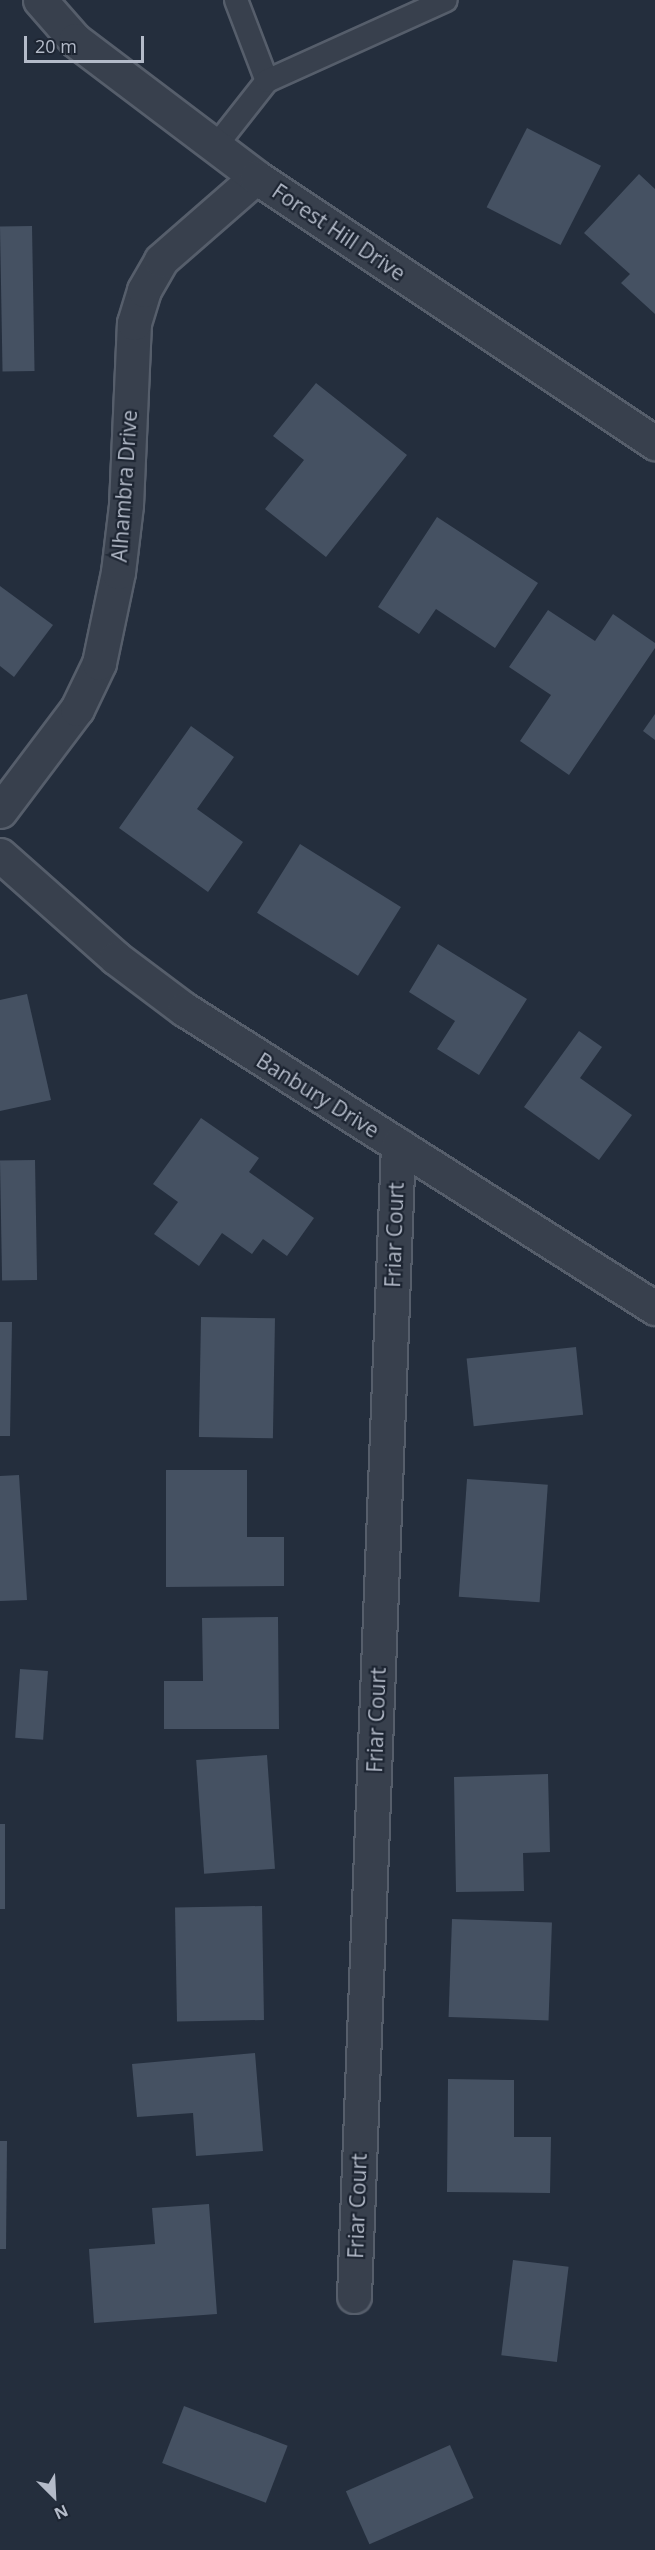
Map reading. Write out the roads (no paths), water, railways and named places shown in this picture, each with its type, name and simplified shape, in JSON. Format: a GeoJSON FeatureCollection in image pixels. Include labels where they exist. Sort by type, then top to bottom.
{"type":"FeatureCollection","features":[{"type":"Feature","properties":{"kind":"street","name":"Forest Hill Drive"},"geometry":{"type":"LineString","coordinates":[[40,0],[75,40],[256,177],[655,443]]}},
{"type":"Feature","properties":{"kind":"street","name":"Alhambra Drive"},"geometry":{"type":"LineString","coordinates":[[0,812],[77,709],[99,663],[125,516],[134,323],[144,290],[161,260],[256,177]]}},
{"type":"Feature","properties":{"kind":"street","name":"Banbury Drive"},"geometry":{"type":"LineString","coordinates":[[0,855],[116,957],[184,1009],[655,1308]]}},
{"type":"Feature","properties":{"kind":"street","name":"Friar Court"},"geometry":{"type":"LineString","coordinates":[[354,2296],[398,1145]]}},
{"type":"Feature","properties":{"kind":"lane"},"geometry":{"type":"LineString","coordinates":[[236,0],[267,81]]}},
{"type":"Feature","properties":{"kind":"lane"},"geometry":{"type":"LineString","coordinates":[[215,147],[267,81],[446,0]]}}]}
